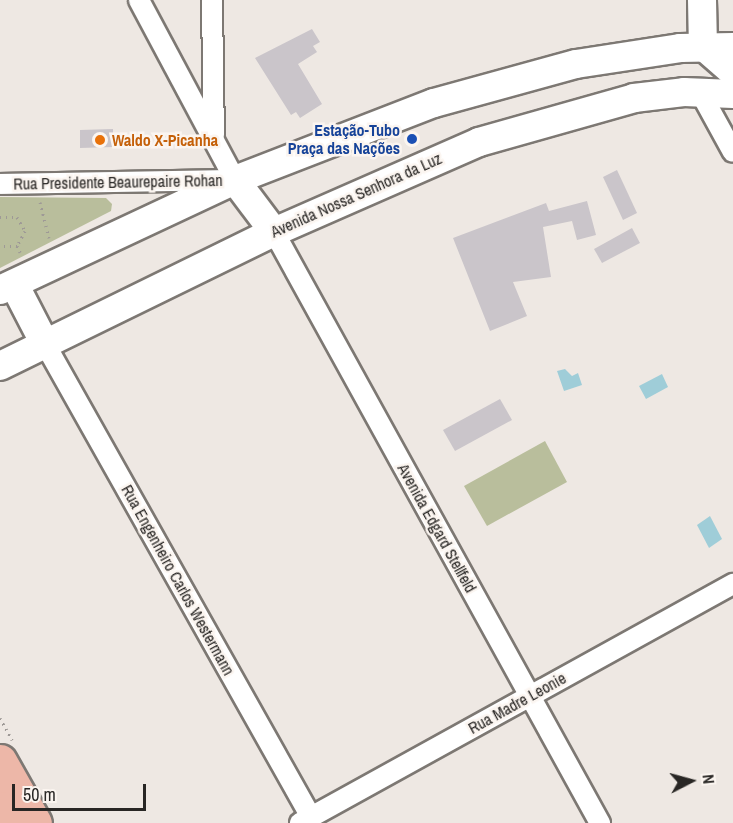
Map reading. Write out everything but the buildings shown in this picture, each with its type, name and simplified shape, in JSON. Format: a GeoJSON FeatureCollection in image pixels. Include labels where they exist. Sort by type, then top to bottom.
{"type":"FeatureCollection","features":[{"type":"Feature","properties":{"kind":"highway"},"geometry":{"type":"LineString","coordinates":[[0,761],[35,823]]}},
{"type":"Feature","properties":{"kind":"highway"},"geometry":{"type":"LineString","coordinates":[[0,808],[7,823]]}},
{"type":"Feature","properties":{"kind":"main road"},"geometry":{"type":"LineString","coordinates":[[702,0],[703,46],[733,72]]}},
{"type":"Feature","properties":{"kind":"main road"},"geometry":{"type":"LineString","coordinates":[[45,344],[7,287],[236,180],[392,117],[483,88],[576,64],[703,46],[733,47]]}},
{"type":"Feature","properties":{"kind":"main road","name":"Avenida Nossa Senhora da Luz"},"geometry":{"type":"LineString","coordinates":[[0,366],[274,232],[415,168],[510,131],[634,98],[700,92],[733,94]]}},
{"type":"Feature","properties":{"kind":"main road"},"geometry":{"type":"LineString","coordinates":[[236,180],[274,232]]}},
{"type":"Feature","properties":{"kind":"street"},"geometry":{"type":"LineString","coordinates":[[139,0],[236,180]]}},
{"type":"Feature","properties":{"kind":"street"},"geometry":{"type":"LineString","coordinates":[[212,0],[214,139]]}},
{"type":"Feature","properties":{"kind":"street"},"geometry":{"type":"LineString","coordinates":[[700,92],[733,152]]}},
{"type":"Feature","properties":{"kind":"street","name":"Rua Presidente Beaurepaire Rohan"},"geometry":{"type":"LineString","coordinates":[[0,184],[236,180]]}},
{"type":"Feature","properties":{"kind":"street","name":"Avenida Edgard Stellfeld"},"geometry":{"type":"LineString","coordinates":[[274,232],[600,823]]}},
{"type":"Feature","properties":{"kind":"street","name":"Rua Engenheiro Carlos Westermann"},"geometry":{"type":"LineString","coordinates":[[45,344],[305,820]]}},
{"type":"Feature","properties":{"kind":"street","name":"Rua Madre Leonie"},"geometry":{"type":"LineString","coordinates":[[305,820],[733,584]]}},
{"type":"Feature","properties":{"kind":"path"},"geometry":{"type":"LineString","coordinates":[[40,201],[49,238]]}},
{"type":"Feature","properties":{"kind":"path"},"geometry":{"type":"LineString","coordinates":[[0,217],[11,215],[21,221],[24,237],[17,246]]}},
{"type":"Feature","properties":{"kind":"path"},"geometry":{"type":"LineString","coordinates":[[0,246],[17,246]]}},
{"type":"Feature","properties":{"kind":"path"},"geometry":{"type":"LineString","coordinates":[[17,246],[20,252]]}},
{"type":"Feature","properties":{"kind":"green space"},"geometry":{"type":"Polygon","coordinates":[[[0,197],[106,198],[112,204],[111,211],[0,268],[0,197]]]}},
{"type":"Feature","properties":{"kind":"green space"},"geometry":{"type":"Polygon","coordinates":[[[545,441],[567,482],[487,526],[464,486],[545,441]]]}},
{"type":"Feature","properties":{"kind":"water"},"geometry":{"type":"Polygon","coordinates":[[[565,369],[572,376],[578,373],[582,385],[564,391],[557,371],[565,369]]]}},
{"type":"Feature","properties":{"kind":"water"},"geometry":{"type":"Polygon","coordinates":[[[662,374],[668,387],[646,399],[639,386],[662,374]]]}},
{"type":"Feature","properties":{"kind":"water"},"geometry":{"type":"Polygon","coordinates":[[[710,516],[722,539],[709,548],[697,525],[710,516]]]}},
{"type":"Feature","properties":{"kind":"place","name":"Estação-Tubo Praça das Nações"},"geometry":{"type":"Point","coordinates":[412,139]}},
{"type":"Feature","properties":{"kind":"place","name":"Waldo X-Picanha"},"geometry":{"type":"Point","coordinates":[100,140]}}]}
